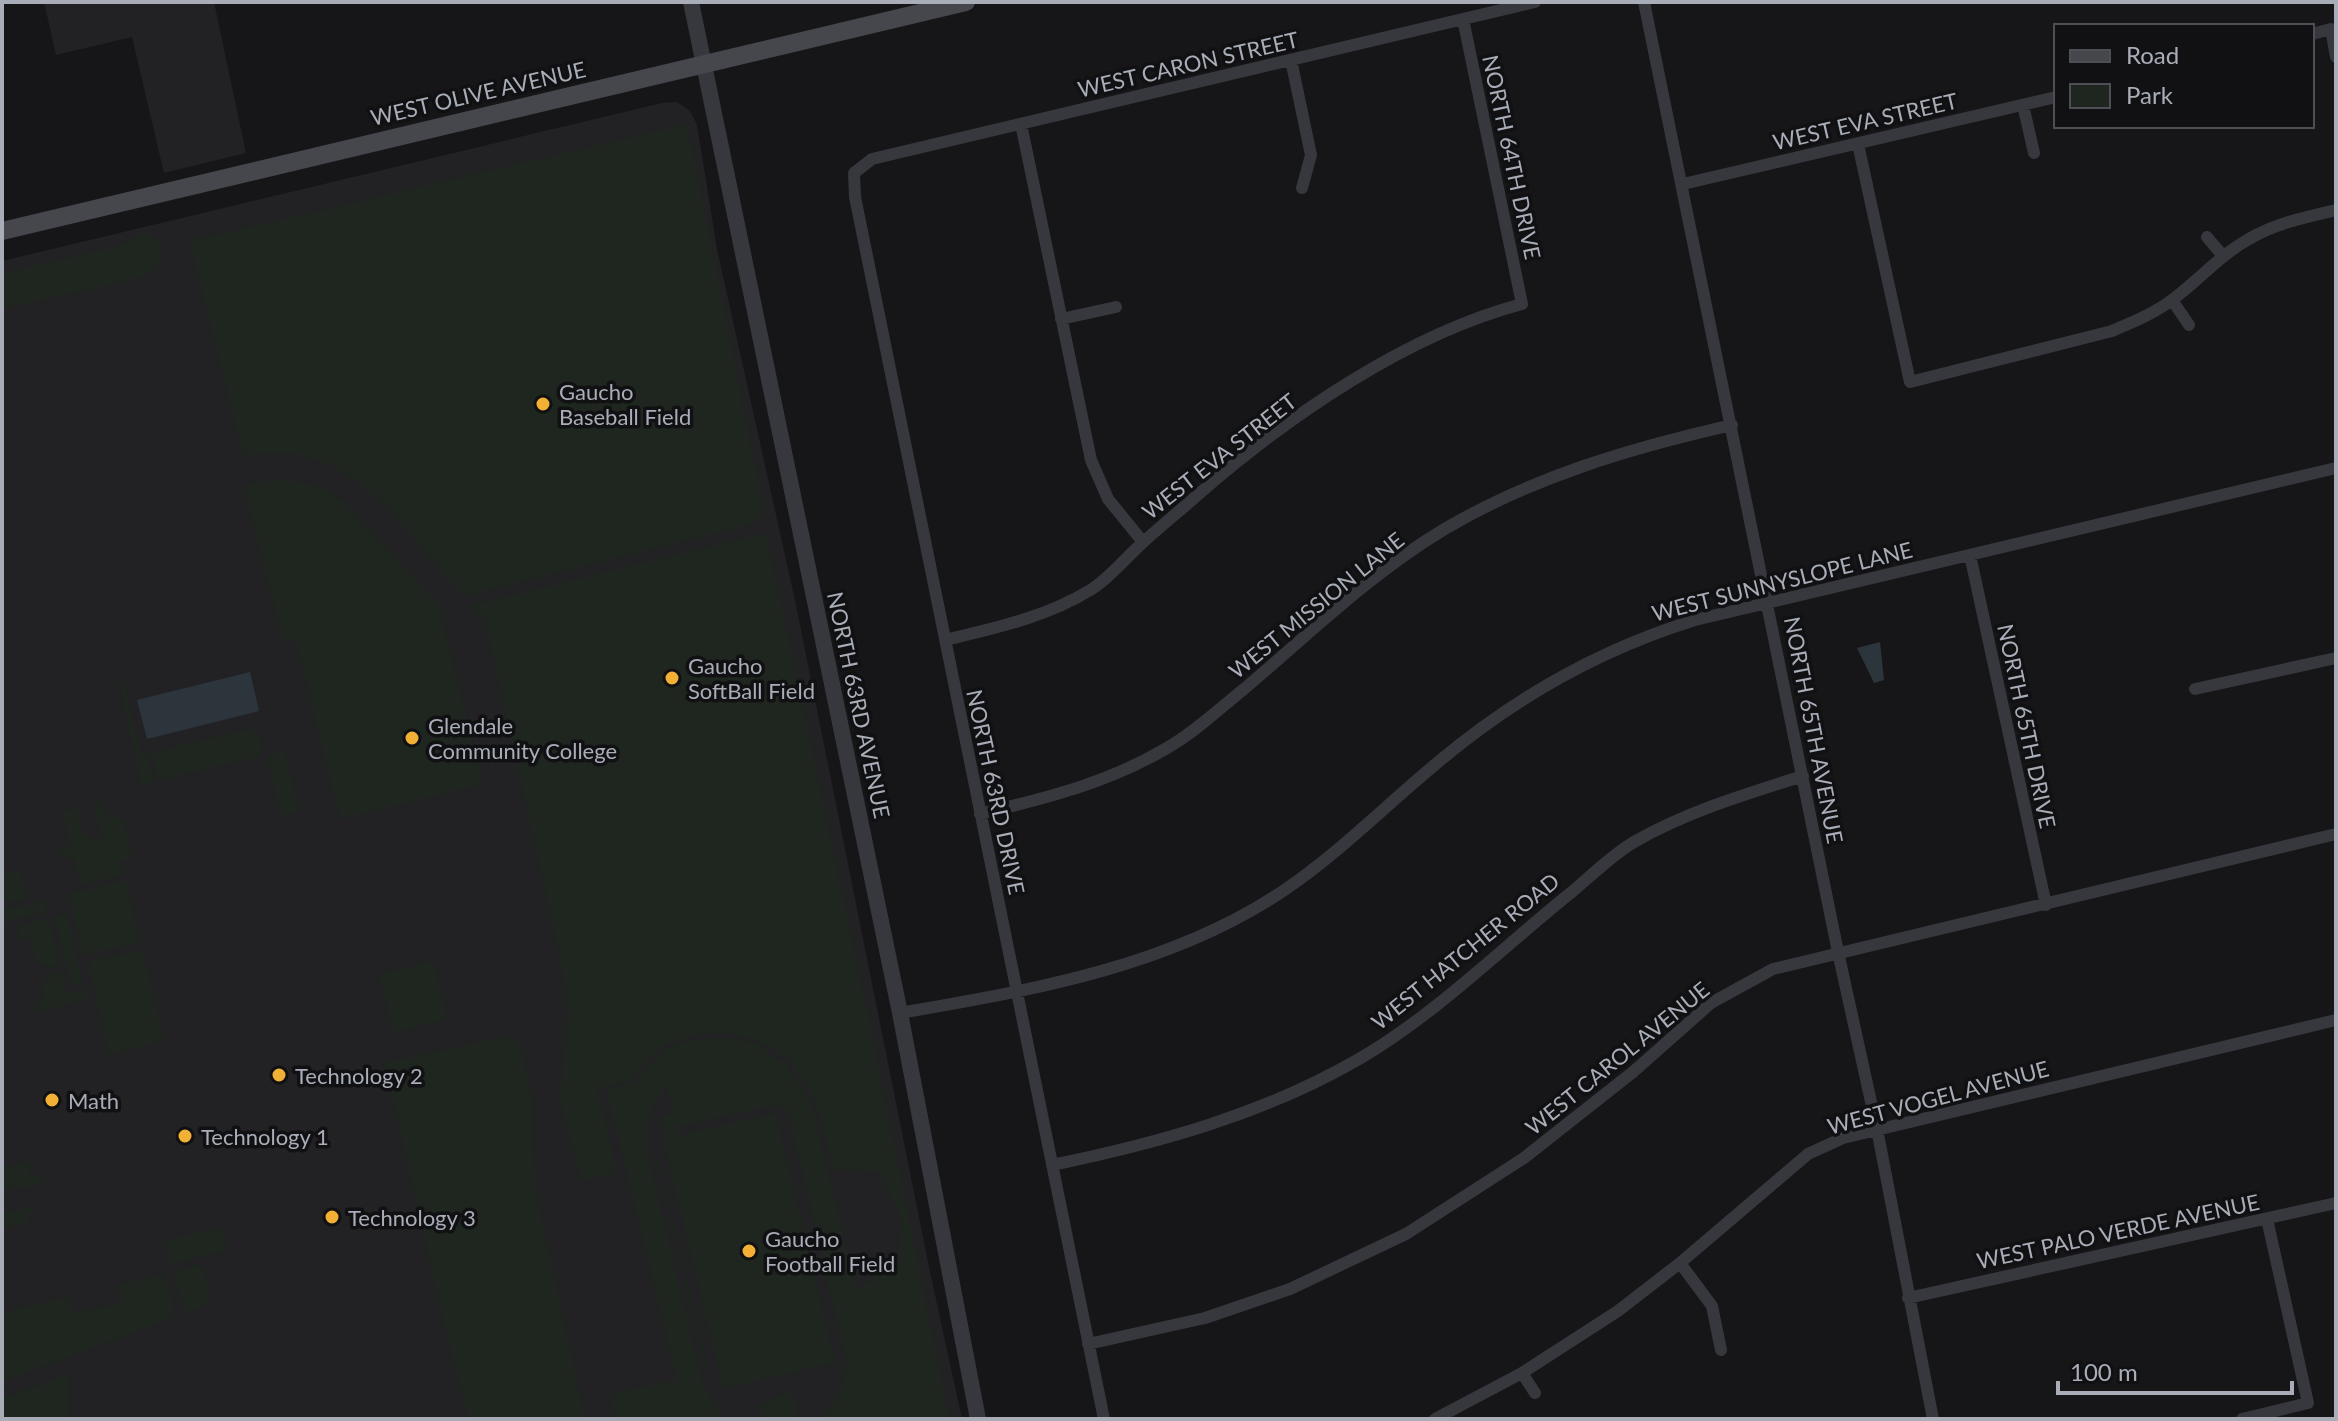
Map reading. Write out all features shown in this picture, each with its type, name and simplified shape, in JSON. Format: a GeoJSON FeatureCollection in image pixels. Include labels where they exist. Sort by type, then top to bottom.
{"type":"FeatureCollection","features":[{"type":"Feature","properties":{"kind":"main road","name":"WEST OLIVE AVENUE"},"geometry":{"type":"LineString","coordinates":[[2,231],[966,2]]}},
{"type":"Feature","properties":{"kind":"street","name":"NORTH 63RD AVENUE"},"geometry":{"type":"LineString","coordinates":[[691,2],[900,1013],[978,1419]]}},
{"type":"Feature","properties":{"kind":"street","name":"WEST CARON STREET"},"geometry":{"type":"LineString","coordinates":[[854,173],[872,159],[1535,2]]}},
{"type":"Feature","properties":{"kind":"street","name":"NORTH 65TH AVENUE"},"geometry":{"type":"LineString","coordinates":[[1644,2],[1877,1129],[1933,1419]]}},
{"type":"Feature","properties":{"kind":"street","name":"NORTH 64TH DRIVE"},"geometry":{"type":"LineString","coordinates":[[1463,19],[1522,304]]}},
{"type":"Feature","properties":{"kind":"street"},"geometry":{"type":"LineString","coordinates":[[2314,33],[2331,29],[2336,57]]}},
{"type":"Feature","properties":{"kind":"street"},"geometry":{"type":"LineString","coordinates":[[1291,60],[1311,155],[1302,188]]}},
{"type":"Feature","properties":{"kind":"street","name":"WEST EVA STREET"},"geometry":{"type":"LineString","coordinates":[[1683,184],[2054,97]]}},
{"type":"Feature","properties":{"kind":"street"},"geometry":{"type":"LineString","coordinates":[[2023,105],[2034,153]]}},
{"type":"Feature","properties":{"kind":"street"},"geometry":{"type":"LineString","coordinates":[[1021,124],[1091,460],[1108,499],[1143,542]]}},
{"type":"Feature","properties":{"kind":"street"},"geometry":{"type":"LineString","coordinates":[[1858,144],[1910,382],[2082,341],[2142,319],[2172,300],[2249,238],[2280,224],[2336,210]]}},
{"type":"Feature","properties":{"kind":"street","name":"NORTH 63RD DRIVE"},"geometry":{"type":"LineString","coordinates":[[854,173],[855,197],[1104,1419]]}},
{"type":"Feature","properties":{"kind":"street"},"geometry":{"type":"LineString","coordinates":[[2207,237],[2223,256]]}},
{"type":"Feature","properties":{"kind":"street"},"geometry":{"type":"LineString","coordinates":[[2172,300],[2189,325]]}},
{"type":"Feature","properties":{"kind":"street","name":"WEST EVA STREET"},"geometry":{"type":"LineString","coordinates":[[945,640],[1004,626],[1056,608],[1095,587],[1143,542],[1269,436],[1411,348],[1486,314],[1522,304]]}},
{"type":"Feature","properties":{"kind":"street"},"geometry":{"type":"LineString","coordinates":[[1061,319],[1116,307]]}},
{"type":"Feature","properties":{"kind":"street","name":"WEST MISSION LANE"},"geometry":{"type":"LineString","coordinates":[[980,814],[1064,794],[1099,782],[1171,747],[1216,713],[1370,581],[1442,531],[1491,505],[1591,462],[1646,445],[1732,425]]}},
{"type":"Feature","properties":{"kind":"street","name":"WEST SUNNYSLOPE LANE"},"geometry":{"type":"LineString","coordinates":[[900,1013],[1018,991],[1121,966],[1178,946],[1230,922],[1311,871],[1438,762],[1531,693],[1582,664],[1664,630],[2336,468]]}},
{"type":"Feature","properties":{"kind":"street","name":"NORTH 65TH DRIVE"},"geometry":{"type":"LineString","coordinates":[[1970,555],[2046,905]]}},
{"type":"Feature","properties":{"kind":"street"},"geometry":{"type":"LineString","coordinates":[[2195,689],[2336,658]]}},
{"type":"Feature","properties":{"kind":"street","name":"WEST HATCHER ROAD"},"geometry":{"type":"LineString","coordinates":[[1052,1165],[1125,1150],[1264,1107],[1360,1058],[1441,1001],[1633,842],[1723,801],[1803,776]]}},
{"type":"Feature","properties":{"kind":"street","name":"WEST CAROL AVENUE"},"geometry":{"type":"LineString","coordinates":[[1088,1344],[1205,1318],[1262,1299],[1290,1289],[1406,1234],[1524,1158],[1633,1072],[1711,1003],[1773,969],[2336,834]]}},
{"type":"Feature","properties":{"kind":"street","name":"WEST VOGEL AVENUE"},"geometry":{"type":"LineString","coordinates":[[1435,1419],[1522,1373],[1618,1311],[1680,1263],[1808,1154],[1843,1138],[2336,1020]]}},
{"type":"Feature","properties":{"kind":"street","name":"WEST PALO VERDE AVENUE"},"geometry":{"type":"LineString","coordinates":[[1908,1298],[2336,1203]]}},
{"type":"Feature","properties":{"kind":"street"},"geometry":{"type":"LineString","coordinates":[[2242,1419],[2308,1403],[2267,1219]]}},
{"type":"Feature","properties":{"kind":"street"},"geometry":{"type":"LineString","coordinates":[[1680,1263],[1712,1306],[1721,1350]]}},
{"type":"Feature","properties":{"kind":"street"},"geometry":{"type":"LineString","coordinates":[[1522,1373],[1535,1393]]}},
{"type":"Feature","properties":{"kind":"shaded area"},"geometry":{"type":"Polygon","coordinates":[[[44,2],[214,2],[246,153],[164,173],[132,37],[56,55],[44,2]]]}},
{"type":"Feature","properties":{"kind":"shaded area","name":"Glendale Community College"},"geometry":{"type":"Polygon","coordinates":[[[677,102],[690,111],[697,125],[717,249],[796,605],[962,1419],[2,1419],[2,261],[662,103],[677,102]]]}},
{"type":"Feature","properties":{"kind":"shaded area"},"geometry":{"type":"Polygon","coordinates":[[[1880,642],[1884,680],[1874,683],[1857,648],[1880,642]]]}},
{"type":"Feature","properties":{"kind":"shaded area"},"geometry":{"type":"Polygon","coordinates":[[[250,672],[259,711],[147,739],[137,700],[250,672]]]}},
{"type":"Feature","properties":{"kind":"green space"},"geometry":{"type":"Polygon","coordinates":[[[687,124],[762,502],[763,515],[751,524],[464,596],[386,507],[341,471],[315,459],[286,453],[243,456],[190,241],[687,124]]]}},
{"type":"Feature","properties":{"kind":"green space"},"geometry":{"type":"Polygon","coordinates":[[[141,233],[147,233],[153,240],[158,238],[161,257],[156,269],[143,277],[2,309],[2,273],[119,246],[141,233]]]}},
{"type":"Feature","properties":{"kind":"green space"},"geometry":{"type":"Polygon","coordinates":[[[287,479],[326,489],[345,503],[439,605],[483,784],[340,819],[296,640],[283,643],[246,494],[247,487],[253,482],[287,479]]]}},
{"type":"Feature","properties":{"kind":"green space"},"geometry":{"type":"Polygon","coordinates":[[[766,533],[949,1419],[821,1419],[840,1392],[846,1360],[788,1111],[778,1104],[678,1127],[679,1134],[666,1137],[661,1116],[674,1113],[665,1088],[654,1103],[648,1119],[648,1154],[702,1381],[713,1405],[725,1419],[616,1419],[610,1394],[677,1380],[606,1089],[632,1083],[660,1055],[674,1046],[695,1039],[736,1038],[757,1044],[787,1065],[812,1105],[856,1290],[899,1262],[902,1225],[878,1172],[833,1169],[816,1106],[796,1069],[781,1054],[763,1043],[733,1034],[699,1035],[674,1042],[651,1057],[628,1081],[597,1088],[613,1149],[615,1173],[582,1181],[560,1101],[568,1012],[563,972],[486,624],[472,605],[766,533]]]}},
{"type":"Feature","properties":{"kind":"green space"},"geometry":{"type":"Polygon","coordinates":[[[124,683],[141,755],[148,753],[154,782],[141,784],[119,684],[124,683]]]}},
{"type":"Feature","properties":{"kind":"green space"},"geometry":{"type":"Polygon","coordinates":[[[257,727],[263,756],[158,780],[151,752],[257,727]]]}},
{"type":"Feature","properties":{"kind":"green space"},"geometry":{"type":"Polygon","coordinates":[[[285,751],[299,812],[281,816],[267,755],[285,751]]]}},
{"type":"Feature","properties":{"kind":"green space"},"geometry":{"type":"Polygon","coordinates":[[[93,802],[99,802],[108,815],[124,819],[132,858],[120,862],[123,875],[81,885],[74,859],[61,858],[60,851],[70,846],[63,811],[77,807],[81,831],[98,842],[102,837],[93,802]]]}},
{"type":"Feature","properties":{"kind":"green space"},"geometry":{"type":"Polygon","coordinates":[[[20,870],[27,898],[4,903],[2,874],[20,870]]]}},
{"type":"Feature","properties":{"kind":"green space"},"geometry":{"type":"Polygon","coordinates":[[[126,880],[140,942],[83,955],[69,894],[126,880]]]}},
{"type":"Feature","properties":{"kind":"green space"},"geometry":{"type":"Polygon","coordinates":[[[45,901],[47,912],[4,922],[2,910],[45,901]]]}},
{"type":"Feature","properties":{"kind":"green space"},"geometry":{"type":"Polygon","coordinates":[[[67,914],[83,983],[71,985],[55,917],[67,914]]]}},
{"type":"Feature","properties":{"kind":"green space"},"geometry":{"type":"Polygon","coordinates":[[[49,918],[60,965],[46,968],[44,963],[37,966],[30,937],[20,939],[16,926],[49,918]]]}},
{"type":"Feature","properties":{"kind":"green space"},"geometry":{"type":"Polygon","coordinates":[[[142,950],[164,1041],[109,1055],[89,970],[91,961],[142,950]]]}},
{"type":"Feature","properties":{"kind":"green space"},"geometry":{"type":"Polygon","coordinates":[[[433,961],[447,1019],[393,1032],[379,974],[433,961]]]}},
{"type":"Feature","properties":{"kind":"green space"},"geometry":{"type":"Polygon","coordinates":[[[61,972],[66,994],[85,990],[87,1000],[35,1013],[34,1003],[45,1000],[41,982],[48,980],[47,974],[61,972]]]}},
{"type":"Feature","properties":{"kind":"green space"},"geometry":{"type":"Polygon","coordinates":[[[503,1037],[516,1041],[522,1049],[532,1098],[531,1135],[537,1199],[585,1419],[469,1419],[385,1063],[503,1037]]]}},
{"type":"Feature","properties":{"kind":"green space","name":"Gaucho Football Field"},"geometry":{"type":"Polygon","coordinates":[[[775,1113],[835,1362],[723,1389],[663,1139],[775,1113]]]}},
{"type":"Feature","properties":{"kind":"green space"},"geometry":{"type":"Polygon","coordinates":[[[42,1159],[28,1170],[32,1175],[43,1176],[44,1180],[28,1189],[12,1186],[2,1191],[2,1168],[42,1159]]]}},
{"type":"Feature","properties":{"kind":"green space"},"geometry":{"type":"Polygon","coordinates":[[[657,1164],[709,1370],[706,1371],[657,1164]]]}},
{"type":"Feature","properties":{"kind":"green space"},"geometry":{"type":"Polygon","coordinates":[[[33,1206],[34,1211],[27,1213],[29,1222],[2,1229],[2,1214],[33,1206]]]}},
{"type":"Feature","properties":{"kind":"green space"},"geometry":{"type":"Polygon","coordinates":[[[222,1227],[228,1250],[171,1264],[166,1240],[222,1227]]]}},
{"type":"Feature","properties":{"kind":"green space"},"geometry":{"type":"Polygon","coordinates":[[[203,1264],[211,1299],[207,1306],[188,1312],[180,1300],[173,1271],[203,1264]]]}},
{"type":"Feature","properties":{"kind":"green space"},"geometry":{"type":"Polygon","coordinates":[[[166,1273],[175,1317],[2,1382],[2,1313],[67,1297],[72,1314],[121,1303],[118,1285],[166,1273]]]}},
{"type":"Feature","properties":{"kind":"green space"},"geometry":{"type":"Polygon","coordinates":[[[67,1374],[68,1419],[2,1419],[2,1399],[67,1374]]]}},
{"type":"Feature","properties":{"kind":"green space"},"geometry":{"type":"Polygon","coordinates":[[[790,1390],[795,1402],[796,1419],[763,1419],[760,1406],[790,1390]]]}},
{"type":"Feature","properties":{"kind":"place","name":"Gaucho Baseball Field"},"geometry":{"type":"Point","coordinates":[543,404]}},
{"type":"Feature","properties":{"kind":"place","name":"Gaucho SoftBall Field"},"geometry":{"type":"Point","coordinates":[672,678]}},
{"type":"Feature","properties":{"kind":"place","name":"Glendale Community College"},"geometry":{"type":"Point","coordinates":[412,738]}},
{"type":"Feature","properties":{"kind":"place","name":"Technology 2"},"geometry":{"type":"Point","coordinates":[279,1075]}},
{"type":"Feature","properties":{"kind":"place","name":"Math"},"geometry":{"type":"Point","coordinates":[52,1100]}},
{"type":"Feature","properties":{"kind":"place","name":"Technology 1"},"geometry":{"type":"Point","coordinates":[185,1136]}},
{"type":"Feature","properties":{"kind":"place","name":"Technology 3"},"geometry":{"type":"Point","coordinates":[332,1217]}},
{"type":"Feature","properties":{"kind":"place","name":"Gaucho Football Field"},"geometry":{"type":"Point","coordinates":[749,1251]}}]}
